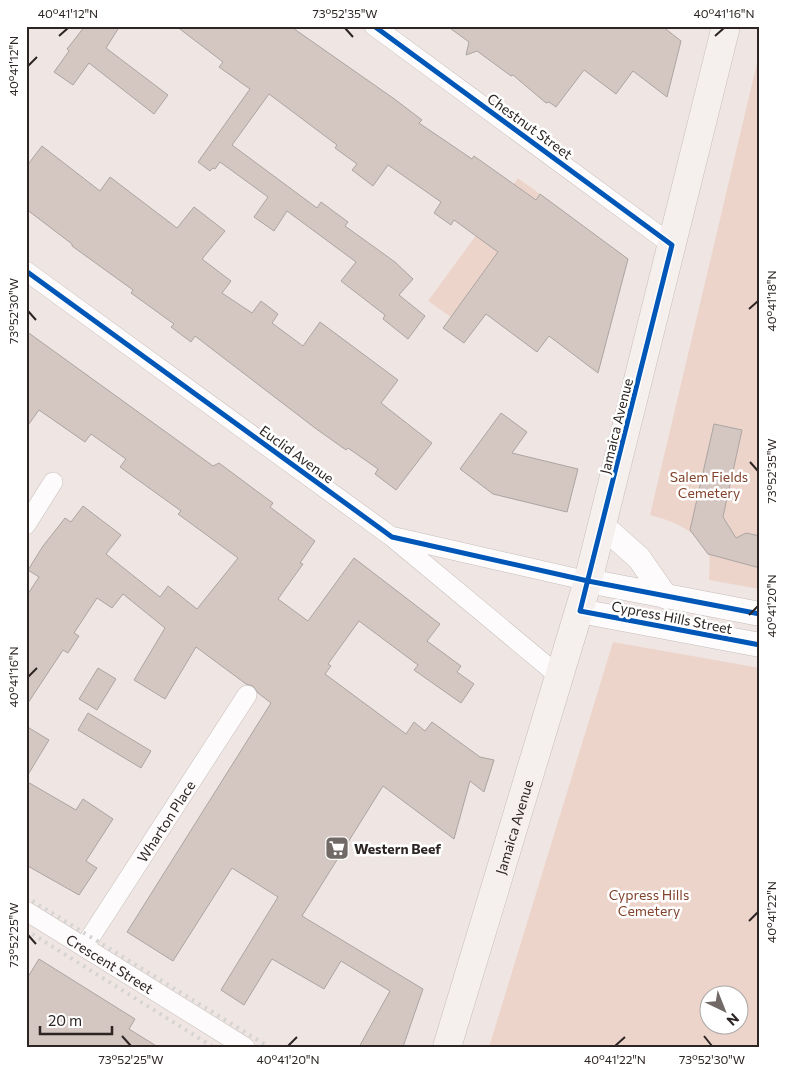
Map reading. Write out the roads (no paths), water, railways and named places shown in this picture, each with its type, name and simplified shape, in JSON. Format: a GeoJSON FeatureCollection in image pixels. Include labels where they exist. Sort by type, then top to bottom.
{"type":"FeatureCollection","features":[{"type":"Feature","properties":{"kind":"main road","name":"Jamaica Avenue"},"geometry":{"type":"LineString","coordinates":[[447,1047],[580,611],[603,526],[726,26]]}},
{"type":"Feature","properties":{"kind":"street","name":"Chestnut Street"},"geometry":{"type":"LineString","coordinates":[[374,26],[672,245]]}},
{"type":"Feature","properties":{"kind":"street","name":"Euclid Avenue"},"geometry":{"type":"LineString","coordinates":[[26,271],[392,537],[559,676]]}},
{"type":"Feature","properties":{"kind":"street"},"geometry":{"type":"LineString","coordinates":[[26,525],[53,482]]}},
{"type":"Feature","properties":{"kind":"street"},"geometry":{"type":"LineString","coordinates":[[603,526],[639,558],[666,597]]}},
{"type":"Feature","properties":{"kind":"street","name":"Euclid Avenue"},"geometry":{"type":"LineString","coordinates":[[392,537],[588,581]]}},
{"type":"Feature","properties":{"kind":"street","name":"Cypress Hills Street"},"geometry":{"type":"LineString","coordinates":[[588,581],[760,614]]}},
{"type":"Feature","properties":{"kind":"street","name":"Cypress Hills Street"},"geometry":{"type":"LineString","coordinates":[[580,611],[760,645]]}},
{"type":"Feature","properties":{"kind":"street","name":"Wharton Place"},"geometry":{"type":"LineString","coordinates":[[84,947],[247,695]]}},
{"type":"Feature","properties":{"kind":"street","name":"Crescent Street"},"geometry":{"type":"LineString","coordinates":[[26,911],[245,1047]]}},
{"type":"Feature","properties":{"kind":"railway"},"geometry":{"type":"LineString","coordinates":[[26,897],[269,1047]]}},
{"type":"Feature","properties":{"kind":"railway"},"geometry":{"type":"LineString","coordinates":[[26,930],[213,1047]]}},
{"type":"Feature","properties":{"kind":"place","name":"Western Beef"},"geometry":{"type":"Point","coordinates":[337,848]}},
{"type":"Feature","properties":{"kind":"park label","name":"Salem Fields Cemetery"},"geometry":{"type":"Point","coordinates":[709,484]}},
{"type":"Feature","properties":{"kind":"park label","name":"Cypress Hills Cemetery"},"geometry":{"type":"Point","coordinates":[649,902]}}]}
